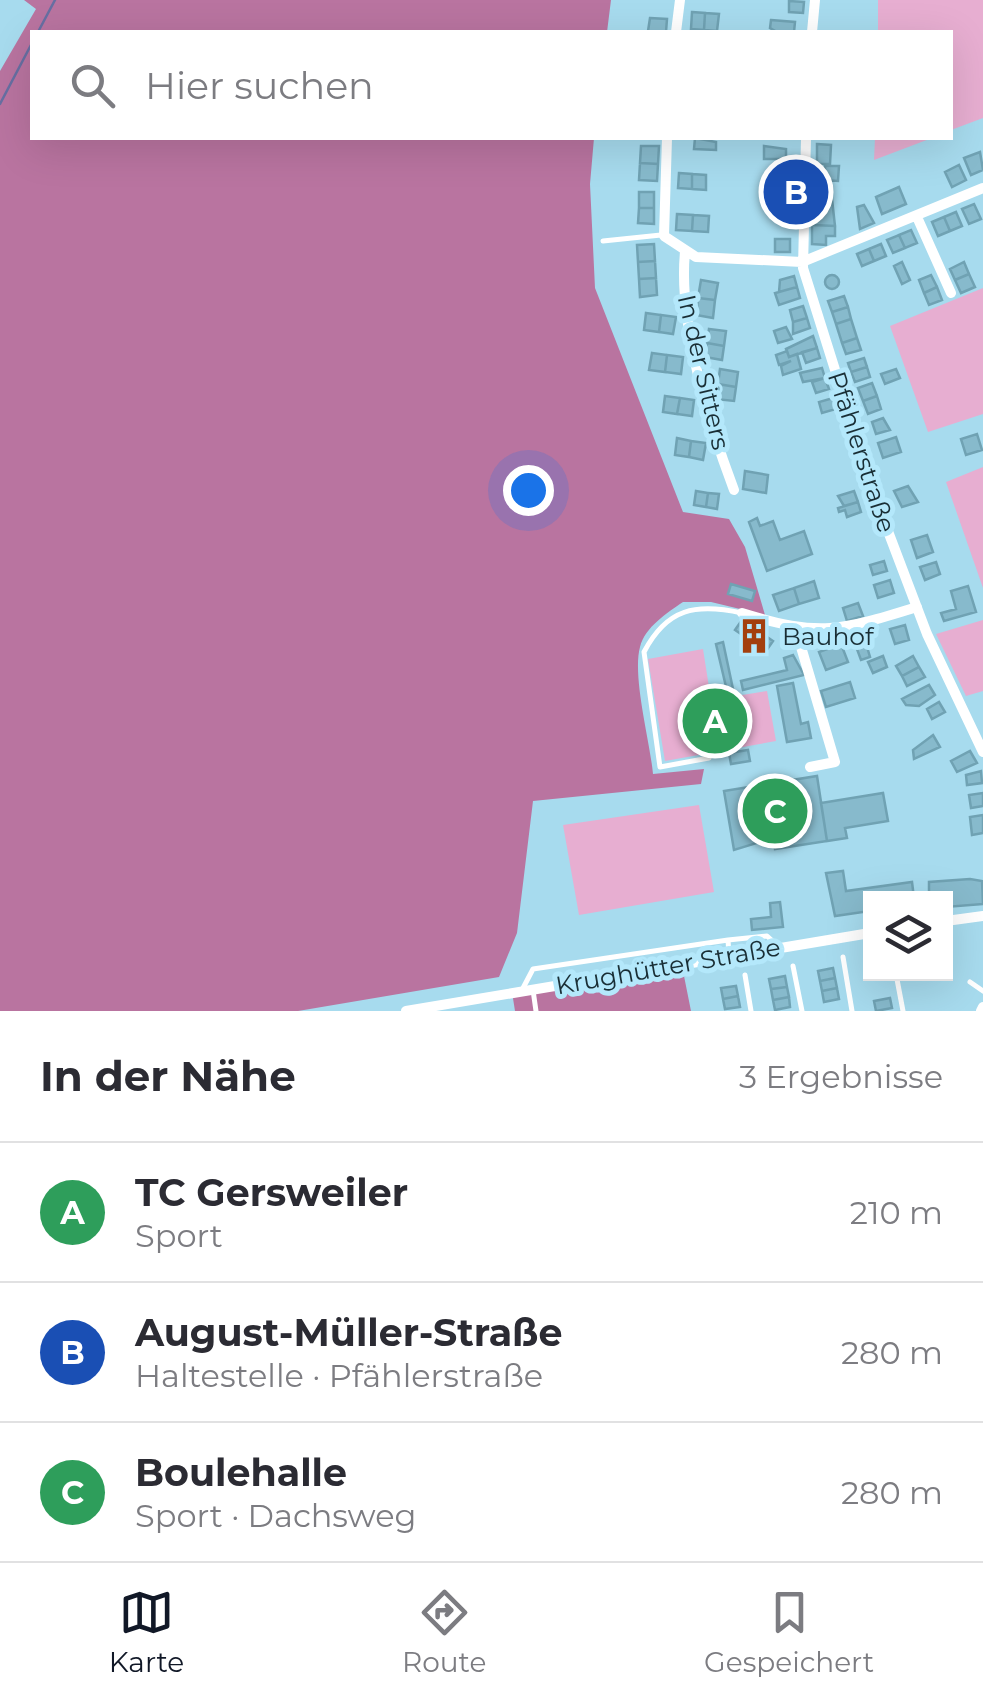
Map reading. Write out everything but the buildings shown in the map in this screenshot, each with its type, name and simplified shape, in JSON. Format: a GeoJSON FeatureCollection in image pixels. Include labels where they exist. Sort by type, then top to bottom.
{"type":"FeatureCollection","features":[{"type":"Feature","properties":{"kind":"street"},"geometry":{"type":"LineString","coordinates":[[676,30],[680,0]]}},
{"type":"Feature","properties":{"kind":"street"},"geometry":{"type":"LineString","coordinates":[[812,30],[815,0]]}},
{"type":"Feature","properties":{"kind":"street"},"geometry":{"type":"LineString","coordinates":[[664,236],[667,140]]}},
{"type":"Feature","properties":{"kind":"street","name":"Pfählerstraße"},"geometry":{"type":"LineString","coordinates":[[806,140],[802,262],[866,470],[917,608],[983,752]]}},
{"type":"Feature","properties":{"kind":"street"},"geometry":{"type":"LineString","coordinates":[[802,262],[983,188]]}},
{"type":"Feature","properties":{"kind":"street"},"geometry":{"type":"LineString","coordinates":[[917,217],[951,293]]}},
{"type":"Feature","properties":{"kind":"street","name":"In der Sitters"},"geometry":{"type":"LineString","coordinates":[[664,236],[685,252],[713,260],[802,262]]}},
{"type":"Feature","properties":{"kind":"street","name":"In der Sitters"},"geometry":{"type":"LineString","coordinates":[[685,252],[682,276],[694,350],[734,490]]}},
{"type":"Feature","properties":{"kind":"street"},"geometry":{"type":"LineString","coordinates":[[742,613],[796,630],[844,629],[917,608]]}},
{"type":"Feature","properties":{"kind":"street"},"geometry":{"type":"LineString","coordinates":[[796,630],[835,762],[810,767]]}},
{"type":"Feature","properties":{"kind":"street"},"geometry":{"type":"LineString","coordinates":[[953,921],[983,916]]}},
{"type":"Feature","properties":{"kind":"street","name":"Krughütter Straße"},"geometry":{"type":"LineString","coordinates":[[406,1011],[863,934]]}},
{"type":"Feature","properties":{"kind":"lane"},"geometry":{"type":"LineString","coordinates":[[603,241],[664,236]]}},
{"type":"Feature","properties":{"kind":"lane"},"geometry":{"type":"LineString","coordinates":[[709,758],[660,767],[644,652],[658,629],[677,612],[693,606],[742,613]]}},
{"type":"Feature","properties":{"kind":"lane"},"geometry":{"type":"LineString","coordinates":[[536,1011],[525,977],[533,969],[767,936],[778,946]]}},
{"type":"Feature","properties":{"kind":"lane"},"geometry":{"type":"LineString","coordinates":[[728,940],[730,955]]}},
{"type":"Feature","properties":{"kind":"lane"},"geometry":{"type":"LineString","coordinates":[[843,957],[852,1011]]}},
{"type":"Feature","properties":{"kind":"lane"},"geometry":{"type":"LineString","coordinates":[[793,966],[802,1011]]}},
{"type":"Feature","properties":{"kind":"lane"},"geometry":{"type":"LineString","coordinates":[[745,975],[751,1011]]}},
{"type":"Feature","properties":{"kind":"lane"},"geometry":{"type":"LineString","coordinates":[[897,981],[903,1011]]}},
{"type":"Feature","properties":{"kind":"lane"},"geometry":{"type":"LineString","coordinates":[[970,982],[983,990]]}},
{"type":"Feature","properties":{"kind":"shaded area"},"geometry":{"type":"Polygon","coordinates":[[[24,0],[611,0],[607,30],[30,30],[30,140],[594,140],[590,184],[595,288],[683,512],[729,519],[745,547],[765,615],[711,602],[683,602],[647,633],[640,647],[638,675],[653,774],[704,769],[701,784],[533,801],[517,933],[499,977],[298,1011],[0,1011],[0,71],[36,9],[24,0]]]}},
{"type":"Feature","properties":{"kind":"shaded area"},"geometry":{"type":"Polygon","coordinates":[[[878,0],[983,0],[983,118],[953,129],[953,30],[878,30],[878,0]]]}},
{"type":"Feature","properties":{"kind":"shaded area"},"geometry":{"type":"Polygon","coordinates":[[[875,140],[927,140],[874,160],[875,140]]]}},
{"type":"Feature","properties":{"kind":"shaded area"},"geometry":{"type":"Polygon","coordinates":[[[983,288],[983,414],[928,432],[890,326],[983,288]]]}},
{"type":"Feature","properties":{"kind":"shaded area"},"geometry":{"type":"Polygon","coordinates":[[[983,467],[983,588],[946,482],[983,467]]]}},
{"type":"Feature","properties":{"kind":"shaded area"},"geometry":{"type":"Polygon","coordinates":[[[983,620],[983,691],[966,696],[936,634],[983,620]]]}},
{"type":"Feature","properties":{"kind":"shaded area"},"geometry":{"type":"Polygon","coordinates":[[[703,649],[711,700],[767,691],[776,741],[665,761],[648,659],[703,649]]]}},
{"type":"Feature","properties":{"kind":"shaded area"},"geometry":{"type":"Polygon","coordinates":[[[699,805],[714,892],[579,915],[563,825],[699,805]]]}},
{"type":"Feature","properties":{"kind":"shaded area"},"geometry":{"type":"Polygon","coordinates":[[[682,966],[691,1011],[515,1011],[512,992],[682,966]]]}},
{"type":"Feature","properties":{"kind":"waterway"},"geometry":{"type":"LineString","coordinates":[[39,30],[55,0]]}},
{"type":"Feature","properties":{"kind":"waterway"},"geometry":{"type":"LineString","coordinates":[[0,104],[30,47]]}},
{"type":"Feature","properties":{"kind":"place","name":"August-Müller-Straße"},"geometry":{"type":"Point","coordinates":[796,192]}},
{"type":"Feature","properties":{"kind":"place","name":"Bauhof"},"geometry":{"type":"Point","coordinates":[754,636]}},
{"type":"Feature","properties":{"kind":"place","name":"TC Gersweiler"},"geometry":{"type":"Point","coordinates":[715,721]}},
{"type":"Feature","properties":{"kind":"place","name":"Boulehalle"},"geometry":{"type":"Point","coordinates":[775,811]}}]}
